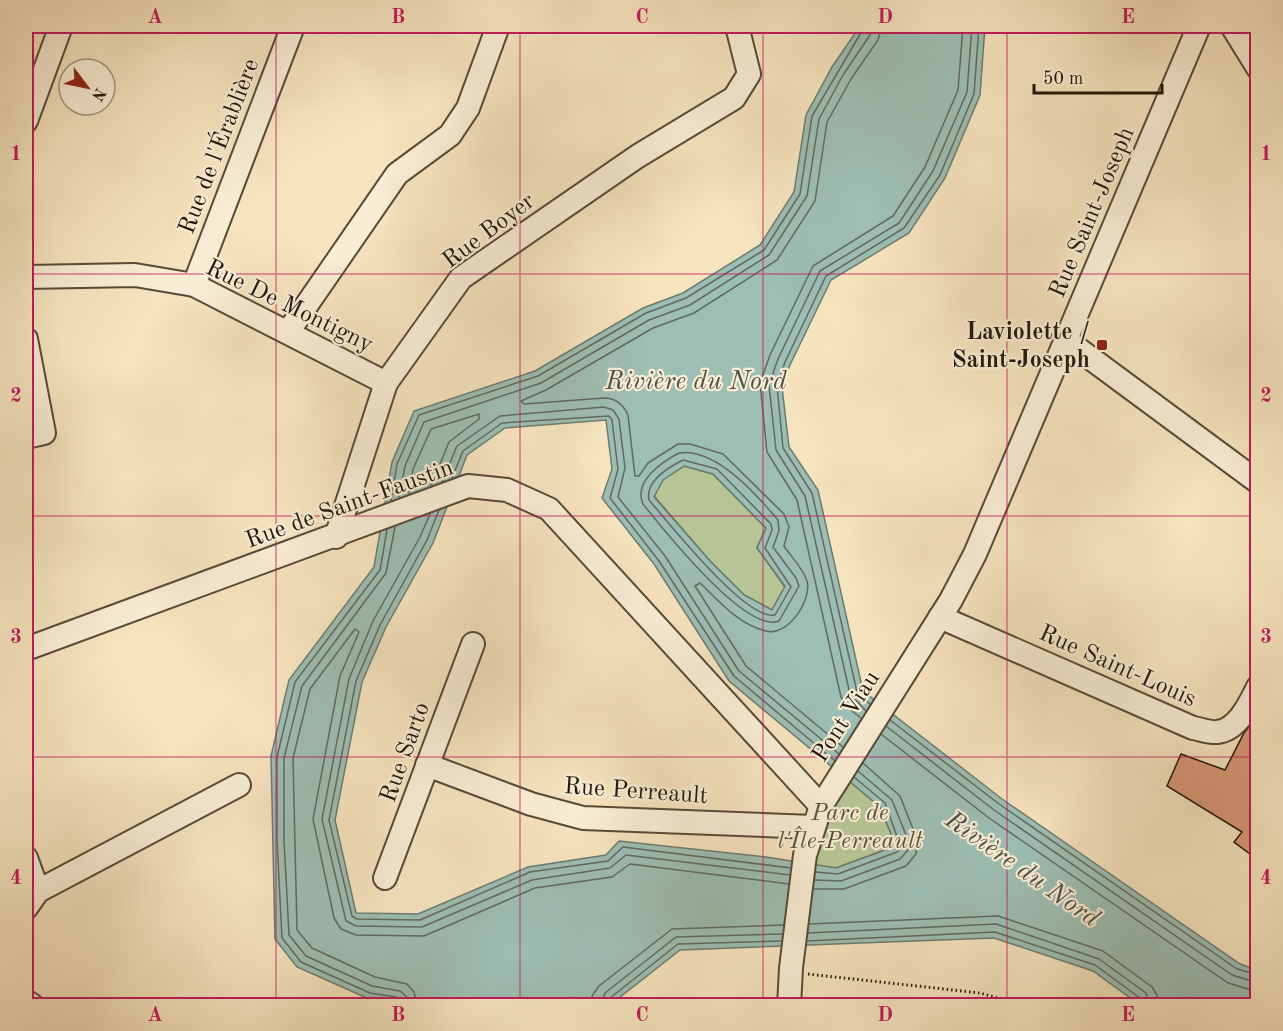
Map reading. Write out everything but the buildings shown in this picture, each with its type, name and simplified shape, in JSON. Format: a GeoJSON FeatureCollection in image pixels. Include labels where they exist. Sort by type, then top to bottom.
{"type":"FeatureCollection","features":[{"type":"Feature","properties":{"kind":"street"},"geometry":{"type":"LineString","coordinates":[[26,121],[61,26]]}},
{"type":"Feature","properties":{"kind":"street","name":"Rue de l'Érablière"},"geometry":{"type":"LineString","coordinates":[[194,285],[293,26]]}},
{"type":"Feature","properties":{"kind":"street"},"geometry":{"type":"LineString","coordinates":[[288,332],[397,174],[450,135],[468,108],[498,26]]}},
{"type":"Feature","properties":{"kind":"street","name":"Rue Boyer"},"geometry":{"type":"LineString","coordinates":[[336,537],[386,383],[461,279],[638,156],[734,98],[749,74],[737,26]]}},
{"type":"Feature","properties":{"kind":"street","name":"Rue Saint-Joseph"},"geometry":{"type":"LineString","coordinates":[[903,676],[940,617],[975,554],[1199,26]]}},
{"type":"Feature","properties":{"kind":"street"},"geometry":{"type":"LineString","coordinates":[[1232,26],[1257,68]]}},
{"type":"Feature","properties":{"kind":"street","name":"Rue De Montigny"},"geometry":{"type":"LineString","coordinates":[[26,277],[135,275],[194,285],[386,383]]}},
{"type":"Feature","properties":{"kind":"street"},"geometry":{"type":"LineString","coordinates":[[26,339],[35,435]]}},
{"type":"Feature","properties":{"kind":"street"},"geometry":{"type":"LineString","coordinates":[[1066,340],[1257,482]]}},
{"type":"Feature","properties":{"kind":"street","name":"Rue de Saint-Faustin"},"geometry":{"type":"LineString","coordinates":[[26,649],[336,537],[371,521],[468,486],[507,490],[549,509],[817,817]]}},
{"type":"Feature","properties":{"kind":"street","name":"Rue Saint-Louis"},"geometry":{"type":"LineString","coordinates":[[940,617],[1193,728],[1217,732],[1234,724],[1249,704],[1257,687]]}},
{"type":"Feature","properties":{"kind":"street","name":"Rue Sarto"},"geometry":{"type":"LineString","coordinates":[[386,878],[473,644]]}},
{"type":"Feature","properties":{"kind":"street","name":"Pont Viau"},"geometry":{"type":"LineString","coordinates":[[817,817],[832,786],[903,676]]}},
{"type":"Feature","properties":{"kind":"street","name":"Rue Perreault"},"geometry":{"type":"LineString","coordinates":[[428,765],[531,804],[583,818],[817,817]]}},
{"type":"Feature","properties":{"kind":"street"},"geometry":{"type":"LineString","coordinates":[[26,858],[32,900],[239,786]]}},
{"type":"Feature","properties":{"kind":"street"},"geometry":{"type":"LineString","coordinates":[[789,1005],[791,968],[805,855],[817,817]]}},
{"type":"Feature","properties":{"kind":"street"},"geometry":{"type":"LineString","coordinates":[[26,1002],[33,1005]]}},
{"type":"Feature","properties":{"kind":"path"},"geometry":{"type":"LineString","coordinates":[[822,974],[980,993],[1025,1005]]}},
{"type":"Feature","properties":{"kind":"green space"},"geometry":{"type":"Polygon","coordinates":[[[684,466],[713,474],[766,528],[757,548],[785,587],[772,610],[744,595],[710,561],[654,496],[663,479],[684,466]]]}},
{"type":"Feature","properties":{"kind":"green space","name":"Parc de l'Île-Perreault"},"geometry":{"type":"Polygon","coordinates":[[[845,777],[880,807],[896,846],[836,868],[811,866],[813,827],[845,777]]]}},
{"type":"Feature","properties":{"kind":"water","name":"Rivière du Nord"},"geometry":{"type":"Polygon","coordinates":[[[860,26],[985,26],[980,95],[945,178],[909,233],[831,280],[790,365],[782,387],[789,447],[818,490],[863,691],[1002,799],[1240,964],[1257,970],[1257,1005],[1140,1005],[1093,971],[994,938],[680,950],[610,1005],[414,1006],[369,999],[297,967],[275,939],[271,756],[289,680],[374,567],[392,462],[414,411],[535,371],[643,308],[683,293],[760,245],[794,192],[806,115],[832,67],[860,26]],[[606,420],[505,428],[467,455],[433,543],[386,627],[362,682],[335,820],[356,913],[418,914],[528,867],[606,855],[619,841],[766,857],[836,868],[896,846],[880,807],[729,681],[654,564],[602,498],[612,469],[606,420]],[[684,466],[663,480],[654,497],[710,561],[744,595],[772,610],[785,586],[757,548],[766,528],[713,474],[684,466]]]}},
{"type":"Feature","properties":{"kind":"place","name":"Laviolette / Saint-Joseph"},"geometry":{"type":"Point","coordinates":[1102,345]}}]}
